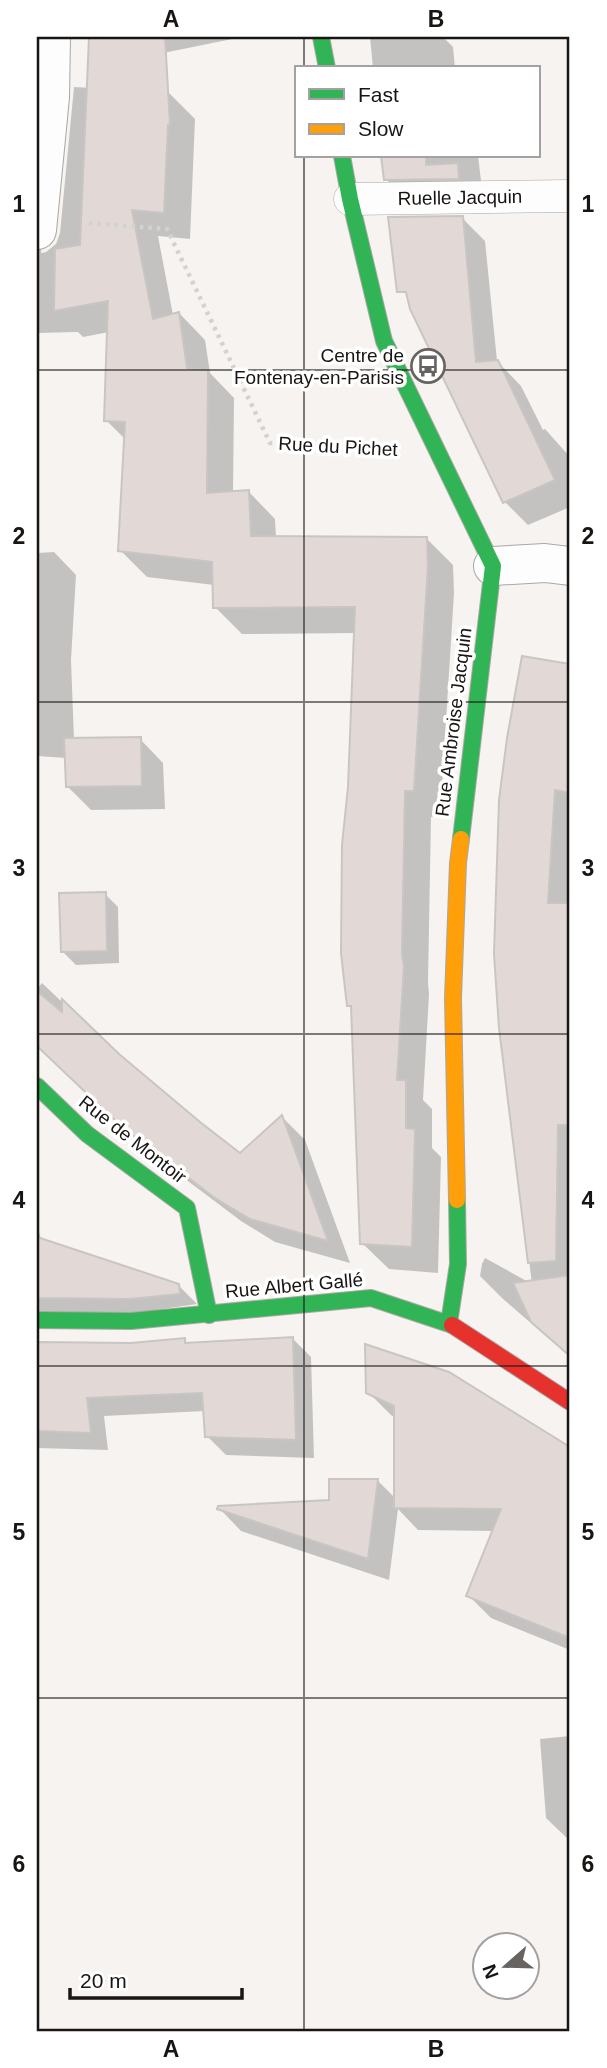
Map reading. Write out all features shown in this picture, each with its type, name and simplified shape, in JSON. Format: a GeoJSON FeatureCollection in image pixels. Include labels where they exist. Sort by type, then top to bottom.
{"type":"FeatureCollection","features":[{"type":"Feature","properties":{"kind":"street"},"geometry":{"type":"LineString","coordinates":[[37,225],[50,97],[51,37]]}},
{"type":"Feature","properties":{"kind":"street"},"geometry":{"type":"LineString","coordinates":[[321,37],[327,66]]}},
{"type":"Feature","properties":{"kind":"street"},"geometry":{"type":"LineString","coordinates":[[342,158],[383,341],[493,566],[545,563],[570,566]]}},
{"type":"Feature","properties":{"kind":"street","name":"Rue Ambroise Jacquin"},"geometry":{"type":"LineString","coordinates":[[449,1323],[458,1264],[453,998],[458,863],[493,566]]}},
{"type":"Feature","properties":{"kind":"street","name":"Rue de Montoir"},"geometry":{"type":"LineString","coordinates":[[37,1086],[88,1134],[187,1208],[209,1315]]}},
{"type":"Feature","properties":{"kind":"street","name":"Rue Albert Gallé"},"geometry":{"type":"LineString","coordinates":[[37,1320],[131,1321],[371,1297],[449,1323],[570,1402]]}},
{"type":"Feature","properties":{"kind":"lane","name":"Ruelle Jacquin"},"geometry":{"type":"LineString","coordinates":[[350,199],[570,196]]}},
{"type":"Feature","properties":{"kind":"path","name":"Rue du Pichet"},"geometry":{"type":"LineString","coordinates":[[37,225],[167,229],[270,443],[436,451]]}},
{"type":"Feature","properties":{"kind":"building"},"geometry":{"type":"Polygon","coordinates":[[[89,37],[165,37],[170,125],[164,213],[132,210],[153,319],[179,312],[187,368],[208,370],[207,493],[249,490],[251,536],[427,537],[428,566],[414,791],[405,791],[404,966],[397,1080],[406,1080],[406,1128],[415,1129],[412,1247],[360,1244],[351,1006],[347,1006],[341,953],[342,845],[348,787],[355,607],[213,608],[212,562],[118,551],[125,422],[104,421],[108,301],[54,311],[55,249],[80,245],[89,37]]]}},
{"type":"Feature","properties":{"kind":"building"},"geometry":{"type":"Polygon","coordinates":[[[381,158],[426,158],[426,165],[458,163],[459,179],[384,180],[381,158]]]}},
{"type":"Feature","properties":{"kind":"building"},"geometry":{"type":"Polygon","coordinates":[[[463,216],[476,362],[498,360],[555,480],[503,503],[410,309],[406,292],[397,292],[388,217],[463,216]]]}},
{"type":"Feature","properties":{"kind":"building"},"geometry":{"type":"Polygon","coordinates":[[[522,656],[570,664],[570,793],[555,790],[548,903],[570,903],[570,1125],[558,1125],[556,1261],[528,1263],[499,1028],[494,954],[499,800],[522,656]]]}},
{"type":"Feature","properties":{"kind":"building"},"geometry":{"type":"Polygon","coordinates":[[[141,737],[142,786],[66,787],[64,738],[141,737]]]}},
{"type":"Feature","properties":{"kind":"building"},"geometry":{"type":"Polygon","coordinates":[[[106,892],[107,951],[61,952],[59,893],[106,892]]]}},
{"type":"Feature","properties":{"kind":"building"},"geometry":{"type":"Polygon","coordinates":[[[37,991],[62,1012],[62,999],[119,1054],[240,1153],[282,1115],[328,1241],[250,1219],[215,1198],[122,1127],[37,1046],[37,991]]]}},
{"type":"Feature","properties":{"kind":"building"},"geometry":{"type":"Polygon","coordinates":[[[37,1237],[179,1284],[180,1294],[130,1299],[37,1298],[37,1237]]]}},
{"type":"Feature","properties":{"kind":"building"},"geometry":{"type":"Polygon","coordinates":[[[570,1275],[570,1356],[531,1322],[513,1283],[570,1275]]]}},
{"type":"Feature","properties":{"kind":"building"},"geometry":{"type":"Polygon","coordinates":[[[293,1337],[296,1440],[205,1437],[202,1393],[87,1398],[91,1433],[37,1431],[37,1342],[131,1343],[185,1338],[185,1343],[293,1337]]]}},
{"type":"Feature","properties":{"kind":"building"},"geometry":{"type":"Polygon","coordinates":[[[365,1344],[449,1372],[570,1447],[570,1638],[466,1596],[501,1509],[394,1508],[394,1406],[366,1393],[365,1344]]]}},
{"type":"Feature","properties":{"kind":"building"},"geometry":{"type":"Polygon","coordinates":[[[329,1479],[378,1479],[368,1559],[217,1509],[218,1506],[329,1500],[329,1479]]]}},
{"type":"Feature","properties":{"kind":"traffic: fast"},"geometry":{"type":"LineString","coordinates":[[321,37],[327,66]]}},
{"type":"Feature","properties":{"kind":"traffic: fast"},"geometry":{"type":"LineString","coordinates":[[342,158],[384,341],[493,566],[461,839]]}},
{"type":"Feature","properties":{"kind":"traffic: fast"},"geometry":{"type":"LineString","coordinates":[[37,1086],[87,1134],[187,1208],[209,1315]]}},
{"type":"Feature","properties":{"kind":"traffic: fast"},"geometry":{"type":"LineString","coordinates":[[449,1323],[458,1264],[457,1200]]}},
{"type":"Feature","properties":{"kind":"traffic: fast"},"geometry":{"type":"LineString","coordinates":[[37,1320],[131,1321],[371,1298],[452,1325]]}},
{"type":"Feature","properties":{"kind":"traffic: slow"},"geometry":{"type":"LineString","coordinates":[[457,1200],[453,998],[461,839]]}},
{"type":"Feature","properties":{"kind":"traffic: jam"},"geometry":{"type":"LineString","coordinates":[[452,1325],[570,1402]]}},
{"type":"Feature","properties":{"kind":"place","name":"Centre de Fontenay-en-Parisis"},"geometry":{"type":"Point","coordinates":[428,366]}}]}
